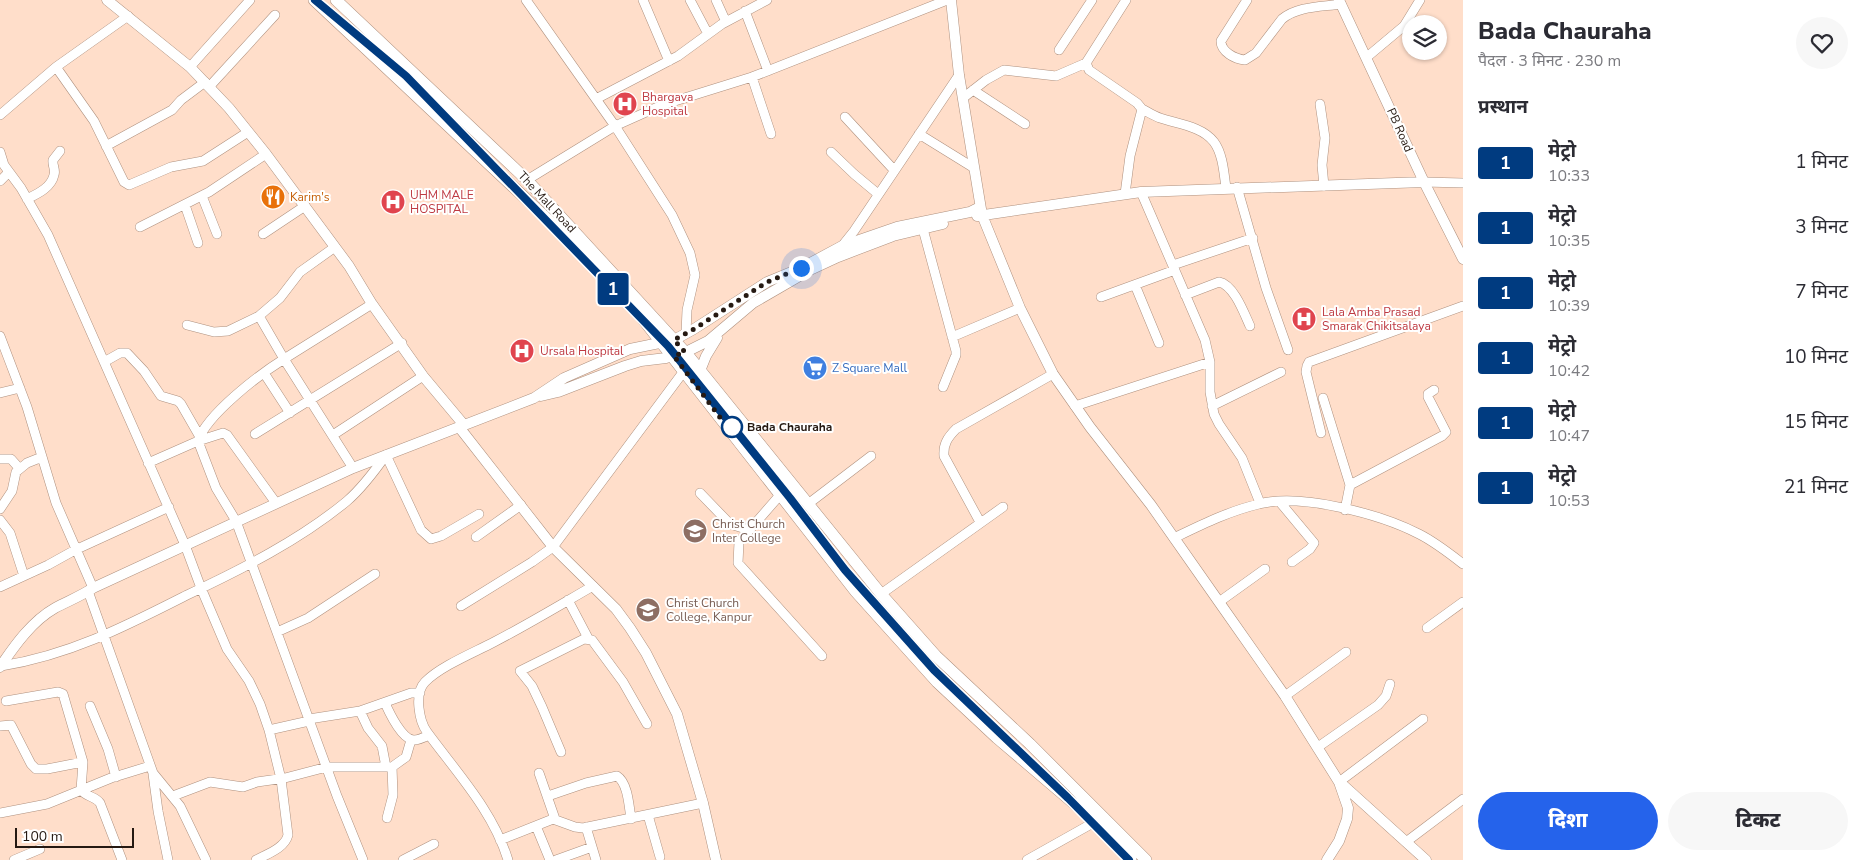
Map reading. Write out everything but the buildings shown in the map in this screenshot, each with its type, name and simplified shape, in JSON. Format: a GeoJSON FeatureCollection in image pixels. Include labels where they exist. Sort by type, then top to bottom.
{"type":"FeatureCollection","features":[{"type":"Feature","properties":{"kind":"main road","name":"The Mall Road"},"geometry":{"type":"LineString","coordinates":[[314,0],[557,228],[635,308],[856,592],[923,668],[997,738],[1100,819],[1131,860]]}},
{"type":"Feature","properties":{"kind":"main road","name":"The Mall Road"},"geometry":{"type":"LineString","coordinates":[[336,0],[527,180],[685,352],[881,594],[936,656],[1100,819],[1146,860]]}},
{"type":"Feature","properties":{"kind":"street"},"geometry":{"type":"LineString","coordinates":[[107,0],[190,67],[248,132],[349,266],[372,304],[402,343],[423,376],[521,505],[553,546],[616,609],[630,628],[646,653],[677,714],[703,803],[716,860]]}},
{"type":"Feature","properties":{"kind":"street"},"geometry":{"type":"LineString","coordinates":[[190,67],[250,0]]}},
{"type":"Feature","properties":{"kind":"street"},"geometry":{"type":"LineString","coordinates":[[643,0],[669,61]]}},
{"type":"Feature","properties":{"kind":"street"},"geometry":{"type":"LineString","coordinates":[[690,0],[708,34]]}},
{"type":"Feature","properties":{"kind":"street"},"geometry":{"type":"LineString","coordinates":[[716,0],[726,22]]}},
{"type":"Feature","properties":{"kind":"street"},"geometry":{"type":"LineString","coordinates":[[596,99],[669,61],[726,22],[765,0]]}},
{"type":"Feature","properties":{"kind":"street"},"geometry":{"type":"LineString","coordinates":[[527,180],[615,126],[662,105],[752,77],[949,0],[981,211],[1020,308],[1053,374],[1174,538],[1285,696],[1340,783],[1348,808],[1347,819],[1339,841],[1327,860]]}},
{"type":"Feature","properties":{"kind":"street"},"geometry":{"type":"LineString","coordinates":[[1060,50],[1092,0]]}},
{"type":"Feature","properties":{"kind":"street"},"geometry":{"type":"LineString","coordinates":[[963,98],[1004,70],[1056,76],[1086,63],[1126,0]]}},
{"type":"Feature","properties":{"kind":"street"},"geometry":{"type":"LineString","coordinates":[[1247,0],[1221,41],[1225,51],[1245,60],[1252,56],[1287,15],[1300,10],[1343,2]]}},
{"type":"Feature","properties":{"kind":"street"},"geometry":{"type":"LineString","coordinates":[[1367,58],[1404,26],[1420,0]]}},
{"type":"Feature","properties":{"kind":"street"},"geometry":{"type":"LineString","coordinates":[[531,2],[615,126],[672,215],[690,253],[695,275],[687,310],[686,333]]}},
{"type":"Feature","properties":{"kind":"street","name":"PB Road"},"geometry":{"type":"LineString","coordinates":[[1343,2],[1424,182],[1463,258]]}},
{"type":"Feature","properties":{"kind":"street"},"geometry":{"type":"LineString","coordinates":[[745,11],[768,71]]}},
{"type":"Feature","properties":{"kind":"street"},"geometry":{"type":"LineString","coordinates":[[106,146],[172,110],[180,100],[207,84],[275,15]]}},
{"type":"Feature","properties":{"kind":"street"},"geometry":{"type":"LineString","coordinates":[[0,115],[56,66],[128,16]]}},
{"type":"Feature","properties":{"kind":"street"},"geometry":{"type":"LineString","coordinates":[[1086,63],[1089,70],[1138,103],[1142,109],[1159,118],[1190,126],[1215,142],[1222,164],[1226,188]]}},
{"type":"Feature","properties":{"kind":"street"},"geometry":{"type":"LineString","coordinates":[[56,66],[94,121],[124,182],[129,185],[171,167],[203,162],[248,132]]}},
{"type":"Feature","properties":{"kind":"street"},"geometry":{"type":"LineString","coordinates":[[842,246],[959,75]]}},
{"type":"Feature","properties":{"kind":"street"},"geometry":{"type":"LineString","coordinates":[[752,77],[771,134]]}},
{"type":"Feature","properties":{"kind":"street"},"geometry":{"type":"LineString","coordinates":[[973,90],[1025,124]]}},
{"type":"Feature","properties":{"kind":"street"},"geometry":{"type":"LineString","coordinates":[[1320,104],[1325,138],[1322,165],[1324,186]]}},
{"type":"Feature","properties":{"kind":"street"},"geometry":{"type":"LineString","coordinates":[[1125,194],[1130,156],[1142,109]]}},
{"type":"Feature","properties":{"kind":"street"},"geometry":{"type":"LineString","coordinates":[[845,117],[894,170]]}},
{"type":"Feature","properties":{"kind":"street"},"geometry":{"type":"LineString","coordinates":[[919,134],[974,168]]}},
{"type":"Feature","properties":{"kind":"street"},"geometry":{"type":"LineString","coordinates":[[27,199],[43,190],[51,180],[54,175],[53,160],[60,151]]}},
{"type":"Feature","properties":{"kind":"street"},"geometry":{"type":"LineString","coordinates":[[0,152],[4,165],[48,235],[185,545],[227,649],[249,681],[260,704],[269,730],[281,779],[288,838],[273,851],[256,860]]}},
{"type":"Feature","properties":{"kind":"street"},"geometry":{"type":"LineString","coordinates":[[832,152],[878,194]]}},
{"type":"Feature","properties":{"kind":"street"},"geometry":{"type":"LineString","coordinates":[[140,227],[202,196],[266,154]]}},
{"type":"Feature","properties":{"kind":"street"},"geometry":{"type":"LineString","coordinates":[[0,181],[9,172]]}},
{"type":"Feature","properties":{"kind":"street"},"geometry":{"type":"LineString","coordinates":[[534,398],[564,378],[630,349],[674,340],[767,282],[801,268],[842,246],[897,226],[970,212],[1142,192],[1237,187],[1424,182],[1463,183]]}},
{"type":"Feature","properties":{"kind":"street"},"geometry":{"type":"LineString","coordinates":[[1237,187],[1266,288],[1288,350]]}},
{"type":"Feature","properties":{"kind":"street"},"geometry":{"type":"LineString","coordinates":[[1142,192],[1206,340],[1210,362],[1212,406],[1219,424],[1242,458],[1260,503]]}},
{"type":"Feature","properties":{"kind":"street"},"geometry":{"type":"LineString","coordinates":[[202,196],[217,234]]}},
{"type":"Feature","properties":{"kind":"street"},"geometry":{"type":"LineString","coordinates":[[184,204],[198,243]]}},
{"type":"Feature","properties":{"kind":"street"},"geometry":{"type":"LineString","coordinates":[[263,234],[305,206]]}},
{"type":"Feature","properties":{"kind":"street"},"geometry":{"type":"LineString","coordinates":[[0,666],[34,624],[54,608],[236,521],[353,468],[534,398],[548,395],[641,361],[674,356],[685,352],[708,341],[753,303],[810,270],[893,236],[981,211]]}},
{"type":"Feature","properties":{"kind":"street"},"geometry":{"type":"LineString","coordinates":[[923,229],[956,355],[943,386]]}},
{"type":"Feature","properties":{"kind":"street"},"geometry":{"type":"LineString","coordinates":[[1100,297],[1253,238]]}},
{"type":"Feature","properties":{"kind":"street"},"geometry":{"type":"LineString","coordinates":[[187,325],[214,332],[228,331],[259,316],[280,298],[300,272],[334,246]]}},
{"type":"Feature","properties":{"kind":"street"},"geometry":{"type":"LineString","coordinates":[[1185,294],[1220,282],[1224,283],[1231,289],[1250,326]]}},
{"type":"Feature","properties":{"kind":"street"},"geometry":{"type":"LineString","coordinates":[[1135,285],[1159,342]]}},
{"type":"Feature","properties":{"kind":"street"},"geometry":{"type":"LineString","coordinates":[[199,439],[220,410],[264,373],[372,304]]}},
{"type":"Feature","properties":{"kind":"street"},"geometry":{"type":"LineString","coordinates":[[1321,433],[1306,372],[1306,366],[1309,362],[1463,306]]}},
{"type":"Feature","properties":{"kind":"street"},"geometry":{"type":"LineString","coordinates":[[952,337],[1020,308]]}},
{"type":"Feature","properties":{"kind":"street"},"geometry":{"type":"LineString","coordinates":[[259,316],[353,468]]}},
{"type":"Feature","properties":{"kind":"street"},"geometry":{"type":"LineString","coordinates":[[700,371],[706,356],[723,328]]}},
{"type":"Feature","properties":{"kind":"street"},"geometry":{"type":"LineString","coordinates":[[0,336],[2,346],[20,388],[56,503],[91,589],[151,770],[168,860]]}},
{"type":"Feature","properties":{"kind":"street"},"geometry":{"type":"LineString","coordinates":[[255,434],[402,343]]}},
{"type":"Feature","properties":{"kind":"street"},"geometry":{"type":"LineString","coordinates":[[104,362],[120,353],[127,353],[144,371],[162,396],[178,401],[181,404],[199,439],[216,488],[236,521],[363,860]]}},
{"type":"Feature","properties":{"kind":"street"},"geometry":{"type":"LineString","coordinates":[[1075,406],[1210,362]]}},
{"type":"Feature","properties":{"kind":"street"},"geometry":{"type":"LineString","coordinates":[[461,606],[532,562],[553,546],[684,371]]}},
{"type":"Feature","properties":{"kind":"street"},"geometry":{"type":"LineString","coordinates":[[1212,406],[1281,372]]}},
{"type":"Feature","properties":{"kind":"street"},"geometry":{"type":"LineString","coordinates":[[264,373],[290,414]]}},
{"type":"Feature","properties":{"kind":"street"},"geometry":{"type":"LineString","coordinates":[[980,522],[944,456],[943,448],[948,438],[956,429],[1053,374]]}},
{"type":"Feature","properties":{"kind":"street"},"geometry":{"type":"LineString","coordinates":[[333,435],[423,376]]}},
{"type":"Feature","properties":{"kind":"street"},"geometry":{"type":"LineString","coordinates":[[0,393],[20,388]]}},
{"type":"Feature","properties":{"kind":"street"},"geometry":{"type":"LineString","coordinates":[[1350,486],[1442,436],[1446,432],[1428,397],[1430,392],[1434,390]]}},
{"type":"Feature","properties":{"kind":"street"},"geometry":{"type":"LineString","coordinates":[[1323,398],[1350,486],[1345,510]]}},
{"type":"Feature","properties":{"kind":"street"},"geometry":{"type":"LineString","coordinates":[[148,463],[199,439],[223,433],[227,435],[276,503]]}},
{"type":"Feature","properties":{"kind":"street"},"geometry":{"type":"LineString","coordinates":[[386,455],[421,530],[431,539],[441,536],[479,514]]}},
{"type":"Feature","properties":{"kind":"street"},"geometry":{"type":"LineString","coordinates":[[0,666],[34,660],[105,636],[252,563],[304,532],[348,500],[364,484],[386,455]]}},
{"type":"Feature","properties":{"kind":"street"},"geometry":{"type":"LineString","coordinates":[[808,504],[871,456]]}},
{"type":"Feature","properties":{"kind":"street"},"geometry":{"type":"LineString","coordinates":[[0,509],[12,490],[16,472],[19,468],[42,457]]}},
{"type":"Feature","properties":{"kind":"street"},"geometry":{"type":"LineString","coordinates":[[0,460],[11,459],[19,468]]}},
{"type":"Feature","properties":{"kind":"street"},"geometry":{"type":"LineString","coordinates":[[700,493],[730,524],[749,530]]}},
{"type":"Feature","properties":{"kind":"street"},"geometry":{"type":"LineString","coordinates":[[780,495],[740,542],[738,563],[822,656]]}},
{"type":"Feature","properties":{"kind":"street"},"geometry":{"type":"LineString","coordinates":[[1174,538],[1224,515],[1260,503],[1279,501],[1315,503],[1384,520],[1418,533],[1442,547],[1463,564]]}},
{"type":"Feature","properties":{"kind":"street"},"geometry":{"type":"LineString","coordinates":[[1279,501],[1314,543],[1310,549],[1292,562]]}},
{"type":"Feature","properties":{"kind":"street"},"geometry":{"type":"LineString","coordinates":[[476,537],[521,505]]}},
{"type":"Feature","properties":{"kind":"street"},"geometry":{"type":"LineString","coordinates":[[881,594],[1003,507]]}},
{"type":"Feature","properties":{"kind":"street"},"geometry":{"type":"LineString","coordinates":[[0,587],[75,550],[169,508]]}},
{"type":"Feature","properties":{"kind":"street"},"geometry":{"type":"LineString","coordinates":[[0,520],[10,533],[24,576]]}},
{"type":"Feature","properties":{"kind":"street"},"geometry":{"type":"LineString","coordinates":[[1219,602],[1265,569]]}},
{"type":"Feature","properties":{"kind":"street"},"geometry":{"type":"LineString","coordinates":[[277,632],[308,618],[374,574]]}},
{"type":"Feature","properties":{"kind":"street"},"geometry":{"type":"LineString","coordinates":[[508,860],[485,808],[422,723],[420,693],[424,682],[444,669],[593,586]]}},
{"type":"Feature","properties":{"kind":"street"},"geometry":{"type":"LineString","coordinates":[[568,600],[588,638],[595,644],[624,682],[647,724]]}},
{"type":"Feature","properties":{"kind":"street"},"geometry":{"type":"LineString","coordinates":[[1427,628],[1463,602]]}},
{"type":"Feature","properties":{"kind":"street"},"geometry":{"type":"LineString","coordinates":[[561,752],[532,686],[520,671],[578,641],[588,638]]}},
{"type":"Feature","properties":{"kind":"street"},"geometry":{"type":"LineString","coordinates":[[1285,696],[1346,652]]}},
{"type":"Feature","properties":{"kind":"street"},"geometry":{"type":"LineString","coordinates":[[923,668],[936,656]]}},
{"type":"Feature","properties":{"kind":"street"},"geometry":{"type":"LineString","coordinates":[[1318,747],[1378,705],[1386,696],[1390,684]]}},
{"type":"Feature","properties":{"kind":"street"},"geometry":{"type":"LineString","coordinates":[[6,702],[61,693],[67,706],[83,762],[81,790]]}},
{"type":"Feature","properties":{"kind":"street"},"geometry":{"type":"LineString","coordinates":[[269,730],[309,720],[360,711],[411,693],[420,693]]}},
{"type":"Feature","properties":{"kind":"street"},"geometry":{"type":"LineString","coordinates":[[385,703],[392,719],[406,737],[411,740],[430,735]]}},
{"type":"Feature","properties":{"kind":"street"},"geometry":{"type":"LineString","coordinates":[[90,706],[108,749],[116,777]]}},
{"type":"Feature","properties":{"kind":"street"},"geometry":{"type":"LineString","coordinates":[[360,711],[368,728],[382,746],[389,767],[393,794],[387,818]]}},
{"type":"Feature","properties":{"kind":"street"},"geometry":{"type":"LineString","coordinates":[[1340,783],[1423,719]]}},
{"type":"Feature","properties":{"kind":"street"},"geometry":{"type":"LineString","coordinates":[[0,726],[8,725],[13,728],[27,758],[36,769],[47,769],[83,762]]}},
{"type":"Feature","properties":{"kind":"street"},"geometry":{"type":"LineString","coordinates":[[173,796],[210,782],[242,787],[327,767],[389,767],[406,757],[411,740]]}},
{"type":"Feature","properties":{"kind":"street"},"geometry":{"type":"LineString","coordinates":[[0,813],[47,804],[116,777],[151,770]]}},
{"type":"Feature","properties":{"kind":"street"},"geometry":{"type":"LineString","coordinates":[[151,770],[180,806],[206,860]]}},
{"type":"Feature","properties":{"kind":"street"},"geometry":{"type":"LineString","coordinates":[[539,773],[555,819]]}},
{"type":"Feature","properties":{"kind":"street"},"geometry":{"type":"LineString","coordinates":[[548,796],[586,783],[617,776],[624,785],[631,819]]}},
{"type":"Feature","properties":{"kind":"street"},"geometry":{"type":"LineString","coordinates":[[1340,783],[1426,860]]}},
{"type":"Feature","properties":{"kind":"street"},"geometry":{"type":"LineString","coordinates":[[81,790],[100,803],[122,860]]}},
{"type":"Feature","properties":{"kind":"street"},"geometry":{"type":"LineString","coordinates":[[1406,842],[1463,799]]}},
{"type":"Feature","properties":{"kind":"street"},"geometry":{"type":"LineString","coordinates":[[500,840],[555,819],[575,828],[586,828],[703,803]]}},
{"type":"Feature","properties":{"kind":"street"},"geometry":{"type":"LineString","coordinates":[[648,815],[656,857]]}},
{"type":"Feature","properties":{"kind":"street"},"geometry":{"type":"LineString","coordinates":[[1027,860],[1100,819]]}},
{"type":"Feature","properties":{"kind":"street"},"geometry":{"type":"LineString","coordinates":[[536,826],[550,860]]}},
{"type":"Feature","properties":{"kind":"street"},"geometry":{"type":"LineString","coordinates":[[586,828],[596,860]]}},
{"type":"Feature","properties":{"kind":"street"},"geometry":{"type":"LineString","coordinates":[[403,860],[434,844]]}},
{"type":"Feature","properties":{"kind":"street"},"geometry":{"type":"LineString","coordinates":[[556,860],[592,847]]}},
{"type":"Feature","properties":{"kind":"street"},"geometry":{"type":"LineString","coordinates":[[18,859],[40,849]]}},
{"type":"Feature","properties":{"kind":"metro line","name":"1"},"geometry":{"type":"LineString","coordinates":[[315,0],[406,76],[668,346],[845,570],[934,670],[1068,798],[1129,860]]}},
{"type":"Feature","properties":{"kind":"place","name":"Bhargava Hospital"},"geometry":{"type":"Point","coordinates":[625,104]}},
{"type":"Feature","properties":{"kind":"place","name":"Karim's"},"geometry":{"type":"Point","coordinates":[273,197]}},
{"type":"Feature","properties":{"kind":"place","name":"UHM MALE HOSPITAL"},"geometry":{"type":"Point","coordinates":[393,202]}},
{"type":"Feature","properties":{"kind":"place","name":"Lala Amba Prasad Smarak Chikitsalaya"},"geometry":{"type":"Point","coordinates":[1304,319]}},
{"type":"Feature","properties":{"kind":"place","name":"Ursala Hospital"},"geometry":{"type":"Point","coordinates":[522,351]}},
{"type":"Feature","properties":{"kind":"place","name":"Z Square Mall"},"geometry":{"type":"Point","coordinates":[815,368]}},
{"type":"Feature","properties":{"kind":"place","name":"Bada Chauraha"},"geometry":{"type":"Point","coordinates":[732,427]}},
{"type":"Feature","properties":{"kind":"place","name":"Christ Church Inter College"},"geometry":{"type":"Point","coordinates":[695,531]}},
{"type":"Feature","properties":{"kind":"place","name":"Christ Church College, Kanpur"},"geometry":{"type":"Point","coordinates":[648,610]}},
{"type":"Feature","properties":{"kind":"route"},"geometry":{"type":"LineString","coordinates":[[732,427],[728,428],[674,356],[685,352],[674,340],[756,288],[801,268]]}}]}
